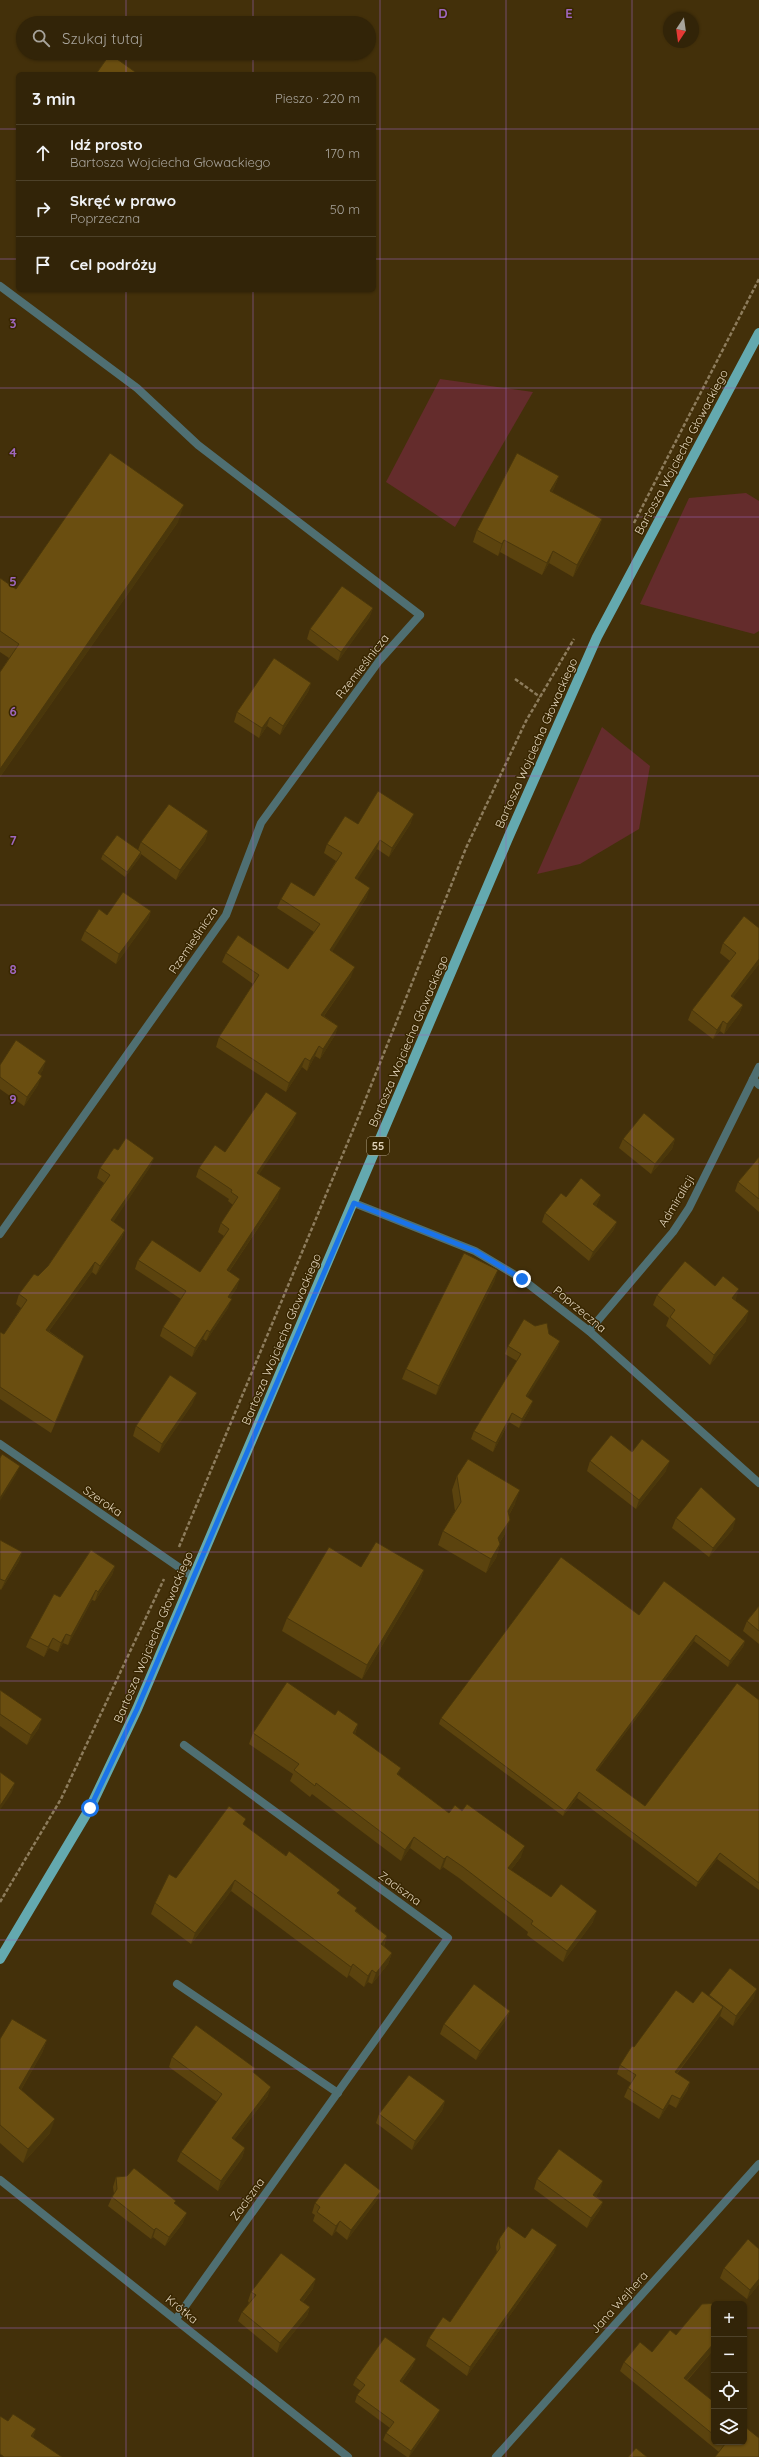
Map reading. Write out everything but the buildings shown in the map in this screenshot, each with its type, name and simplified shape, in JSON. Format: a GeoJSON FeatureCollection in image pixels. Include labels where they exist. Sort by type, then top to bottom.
{"type":"FeatureCollection","features":[{"type":"Feature","properties":{"kind":"main road","name":"Bartosza Wojciecha Głowackiego"},"geometry":{"type":"LineString","coordinates":[[0,1959],[90,1808],[137,1709],[354,1203],[509,836],[597,637],[759,333]]}},
{"type":"Feature","properties":{"kind":"street","name":"Rzemieślnicza"},"geometry":{"type":"LineString","coordinates":[[0,286],[137,388],[198,445],[420,615],[379,661],[261,823],[226,915],[0,1234]]}},
{"type":"Feature","properties":{"kind":"street","name":"Admiralicji"},"geometry":{"type":"LineString","coordinates":[[589,1331],[673,1232],[689,1208],[756,1082],[759,1068]]}},
{"type":"Feature","properties":{"kind":"street","name":"Poprzeczna"},"geometry":{"type":"LineString","coordinates":[[354,1203],[443,1237],[492,1260],[540,1292],[589,1331],[759,1483]]}},
{"type":"Feature","properties":{"kind":"street","name":"Szeroka"},"geometry":{"type":"LineString","coordinates":[[0,1444],[194,1577]]}},
{"type":"Feature","properties":{"kind":"street","name":"Zaciszna"},"geometry":{"type":"LineString","coordinates":[[176,2319],[448,1938],[184,1745]]}},
{"type":"Feature","properties":{"kind":"street"},"geometry":{"type":"LineString","coordinates":[[177,1984],[338,2093]]}},
{"type":"Feature","properties":{"kind":"street","name":"Jana Wejhera"},"geometry":{"type":"LineString","coordinates":[[496,2457],[759,2164]]}},
{"type":"Feature","properties":{"kind":"street","name":"Krótka"},"geometry":{"type":"LineString","coordinates":[[0,2180],[348,2457]]}},
{"type":"Feature","properties":{"kind":"path"},"geometry":{"type":"LineString","coordinates":[[633,526],[759,279]]}},
{"type":"Feature","properties":{"kind":"path"},"geometry":{"type":"LineString","coordinates":[[0,1902],[61,1799],[172,1562],[358,1118],[466,848],[526,721],[575,637]]}},
{"type":"Feature","properties":{"kind":"path"},"geometry":{"type":"LineString","coordinates":[[515,679],[540,697]]}},
{"type":"Feature","properties":{"kind":"shaded area"},"geometry":{"type":"Polygon","coordinates":[[[440,379],[533,392],[455,527],[386,482],[440,379]]]}},
{"type":"Feature","properties":{"kind":"shaded area"},"geometry":{"type":"Polygon","coordinates":[[[746,493],[759,501],[759,631],[754,634],[640,604],[689,498],[746,493]]]}},
{"type":"Feature","properties":{"kind":"shaded area"},"geometry":{"type":"Polygon","coordinates":[[[602,727],[650,766],[639,829],[580,864],[537,874],[602,727]]]}},
{"type":"Feature","properties":{"kind":"route"},"geometry":{"type":"LineString","coordinates":[[90,1808],[137,1709],[354,1203],[443,1237],[475,1251],[522,1279]]}}]}
